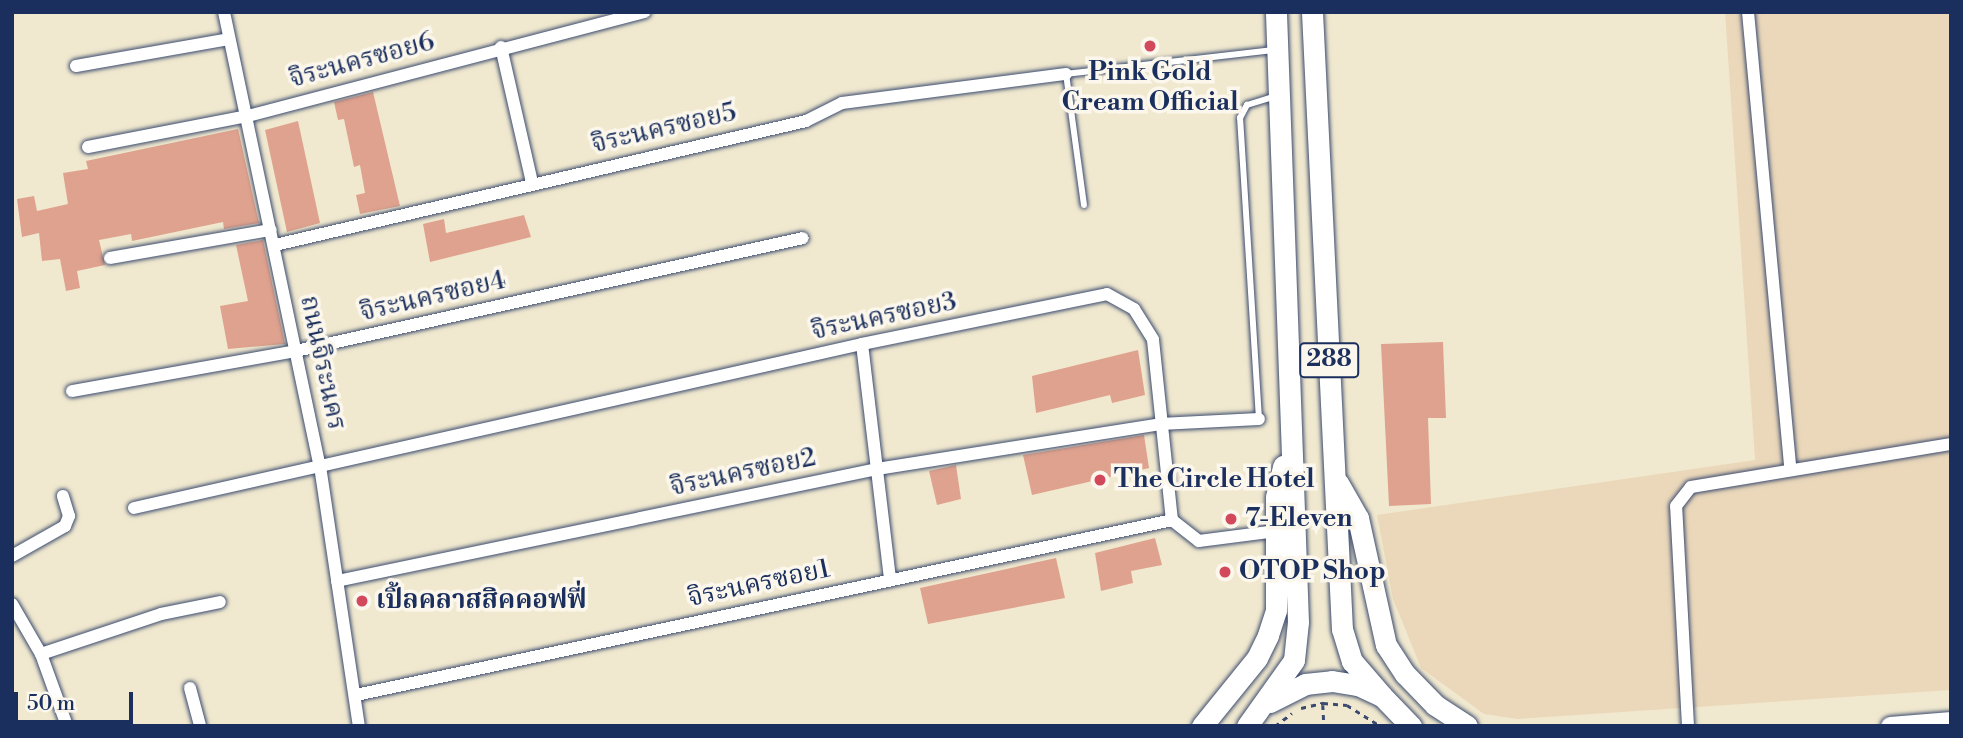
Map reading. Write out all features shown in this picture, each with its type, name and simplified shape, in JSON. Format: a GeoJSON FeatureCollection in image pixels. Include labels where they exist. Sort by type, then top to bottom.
{"type":"FeatureCollection","features":[{"type":"Feature","properties":{"kind":"main road","name":"288"},"geometry":{"type":"LineString","coordinates":[[1253,718],[1294,660],[1298,622],[1289,437],[1276,12]]}},
{"type":"Feature","properties":{"kind":"main road","name":"288"},"geometry":{"type":"LineString","coordinates":[[1312,12],[1342,629],[1352,661],[1382,696]]}},
{"type":"Feature","properties":{"kind":"main road"},"geometry":{"type":"LineString","coordinates":[[1202,726],[1257,658],[1276,610],[1276,497],[1289,437]]}},
{"type":"Feature","properties":{"kind":"main road"},"geometry":{"type":"LineString","coordinates":[[1335,478],[1358,518],[1386,645],[1405,674],[1435,705],[1467,726]]}},
{"type":"Feature","properties":{"kind":"main road"},"geometry":{"type":"LineString","coordinates":[[1253,718],[1305,684],[1358,685],[1382,696],[1411,726]]}},
{"type":"Feature","properties":{"kind":"main road"},"geometry":{"type":"LineString","coordinates":[[1890,726],[1951,721]]}},
{"type":"Feature","properties":{"kind":"street","name":"ถนนจิระนคร"},"geometry":{"type":"LineString","coordinates":[[224,12],[320,466],[359,726]]}},
{"type":"Feature","properties":{"kind":"street","name":"จิระนครซอย6"},"geometry":{"type":"LineString","coordinates":[[88,147],[248,116],[501,47],[645,12]]}},
{"type":"Feature","properties":{"kind":"street"},"geometry":{"type":"LineString","coordinates":[[1748,12],[1790,468]]}},
{"type":"Feature","properties":{"kind":"street"},"geometry":{"type":"LineString","coordinates":[[76,66],[229,39]]}},
{"type":"Feature","properties":{"kind":"street"},"geometry":{"type":"LineString","coordinates":[[501,47],[532,182]]}},
{"type":"Feature","properties":{"kind":"street","name":"จิระนครซอย5"},"geometry":{"type":"LineString","coordinates":[[275,246],[532,182],[806,121],[842,103],[1066,74]]}},
{"type":"Feature","properties":{"kind":"street"},"geometry":{"type":"LineString","coordinates":[[110,258],[271,230]]}},
{"type":"Feature","properties":{"kind":"street","name":"จิระนครซอย4"},"geometry":{"type":"LineString","coordinates":[[72,391],[296,351],[803,238]]}},
{"type":"Feature","properties":{"kind":"street","name":"จิระนครซอย3"},"geometry":{"type":"LineString","coordinates":[[134,508],[862,344],[1107,293],[1134,309],[1153,340],[1172,520]]}},
{"type":"Feature","properties":{"kind":"street"},"geometry":{"type":"LineString","coordinates":[[862,344],[890,580]]}},
{"type":"Feature","properties":{"kind":"street","name":"จิระนครซอย2"},"geometry":{"type":"LineString","coordinates":[[337,581],[877,469],[1160,424],[1259,419]]}},
{"type":"Feature","properties":{"kind":"street"},"geometry":{"type":"LineString","coordinates":[[1688,726],[1675,506],[1690,487],[1790,468],[1951,444]]}},
{"type":"Feature","properties":{"kind":"street"},"geometry":{"type":"LineString","coordinates":[[12,556],[65,526],[69,516],[63,496]]}},
{"type":"Feature","properties":{"kind":"street"},"geometry":{"type":"LineString","coordinates":[[1172,520],[1199,541],[1276,531]]}},
{"type":"Feature","properties":{"kind":"street","name":"จิระนครซอย1"},"geometry":{"type":"LineString","coordinates":[[356,695],[1172,520]]}},
{"type":"Feature","properties":{"kind":"street"},"geometry":{"type":"LineString","coordinates":[[41,654],[161,614],[220,602]]}},
{"type":"Feature","properties":{"kind":"street"},"geometry":{"type":"LineString","coordinates":[[12,604],[41,654],[67,726]]}},
{"type":"Feature","properties":{"kind":"street"},"geometry":{"type":"LineString","coordinates":[[190,688],[200,726]]}},
{"type":"Feature","properties":{"kind":"lane"},"geometry":{"type":"LineString","coordinates":[[1084,205],[1066,74],[1278,50]]}},
{"type":"Feature","properties":{"kind":"lane"},"geometry":{"type":"LineString","coordinates":[[1259,419],[1240,118],[1247,105],[1279,95]]}},
{"type":"Feature","properties":{"kind":"path"},"geometry":{"type":"LineString","coordinates":[[1275,726],[1299,709],[1323,703],[1347,705],[1381,726]]}},
{"type":"Feature","properties":{"kind":"path"},"geometry":{"type":"LineString","coordinates":[[1323,703],[1324,726]]}},
{"type":"Feature","properties":{"kind":"shaded area"},"geometry":{"type":"Polygon","coordinates":[[[1725,12],[1951,12],[1951,690],[1518,719],[1484,714],[1421,668],[1393,599],[1377,515],[1755,460],[1725,12]]]}},
{"type":"Feature","properties":{"kind":"building"},"geometry":{"type":"Polygon","coordinates":[[[373,92],[400,206],[360,214],[356,195],[365,193],[360,165],[354,167],[344,119],[338,120],[334,102],[373,92]]]}},
{"type":"Feature","properties":{"kind":"building"},"geometry":{"type":"Polygon","coordinates":[[[298,121],[320,223],[287,232],[265,130],[298,121]]]}},
{"type":"Feature","properties":{"kind":"building"},"geometry":{"type":"Polygon","coordinates":[[[238,129],[259,223],[224,229],[223,222],[132,241],[131,234],[99,240],[105,265],[77,271],[80,288],[66,291],[60,259],[42,261],[39,233],[22,237],[17,199],[34,196],[37,211],[68,204],[63,173],[88,169],[86,161],[238,129]]]}},
{"type":"Feature","properties":{"kind":"building"},"geometry":{"type":"Polygon","coordinates":[[[524,215],[531,237],[430,262],[423,224],[444,219],[446,233],[524,215]]]}},
{"type":"Feature","properties":{"kind":"building"},"geometry":{"type":"Polygon","coordinates":[[[263,240],[285,344],[228,349],[220,306],[248,301],[236,245],[263,240]]]}},
{"type":"Feature","properties":{"kind":"building"},"geometry":{"type":"Polygon","coordinates":[[[1443,342],[1446,418],[1428,418],[1431,504],[1389,506],[1381,344],[1443,342]]]}},
{"type":"Feature","properties":{"kind":"building"},"geometry":{"type":"Polygon","coordinates":[[[1138,350],[1145,395],[1112,403],[1110,395],[1036,413],[1032,376],[1138,350]]]}},
{"type":"Feature","properties":{"kind":"building"},"geometry":{"type":"Polygon","coordinates":[[[1144,435],[1149,468],[1032,495],[1023,455],[1144,435]]]}},
{"type":"Feature","properties":{"kind":"building"},"geometry":{"type":"Polygon","coordinates":[[[956,465],[961,499],[937,505],[929,471],[956,465]]]}},
{"type":"Feature","properties":{"kind":"building"},"geometry":{"type":"Polygon","coordinates":[[[1155,538],[1162,565],[1131,571],[1133,583],[1101,591],[1095,553],[1155,538]]]}},
{"type":"Feature","properties":{"kind":"building"},"geometry":{"type":"Polygon","coordinates":[[[1056,558],[1065,598],[928,624],[920,588],[1056,558]]]}},
{"type":"Feature","properties":{"kind":"place","name":"Pink Gold Cream Official"},"geometry":{"type":"Point","coordinates":[1150,46]}},
{"type":"Feature","properties":{"kind":"place","name":"The Circle Hotel"},"geometry":{"type":"Point","coordinates":[1100,480]}},
{"type":"Feature","properties":{"kind":"place","name":"7-Eleven"},"geometry":{"type":"Point","coordinates":[1231,519]}},
{"type":"Feature","properties":{"kind":"place","name":"OTOP Shop"},"geometry":{"type":"Point","coordinates":[1225,572]}},
{"type":"Feature","properties":{"kind":"place","name":"เปิ้ลคลาสสิคคอฟฟี่"},"geometry":{"type":"Point","coordinates":[362,601]}}]}
